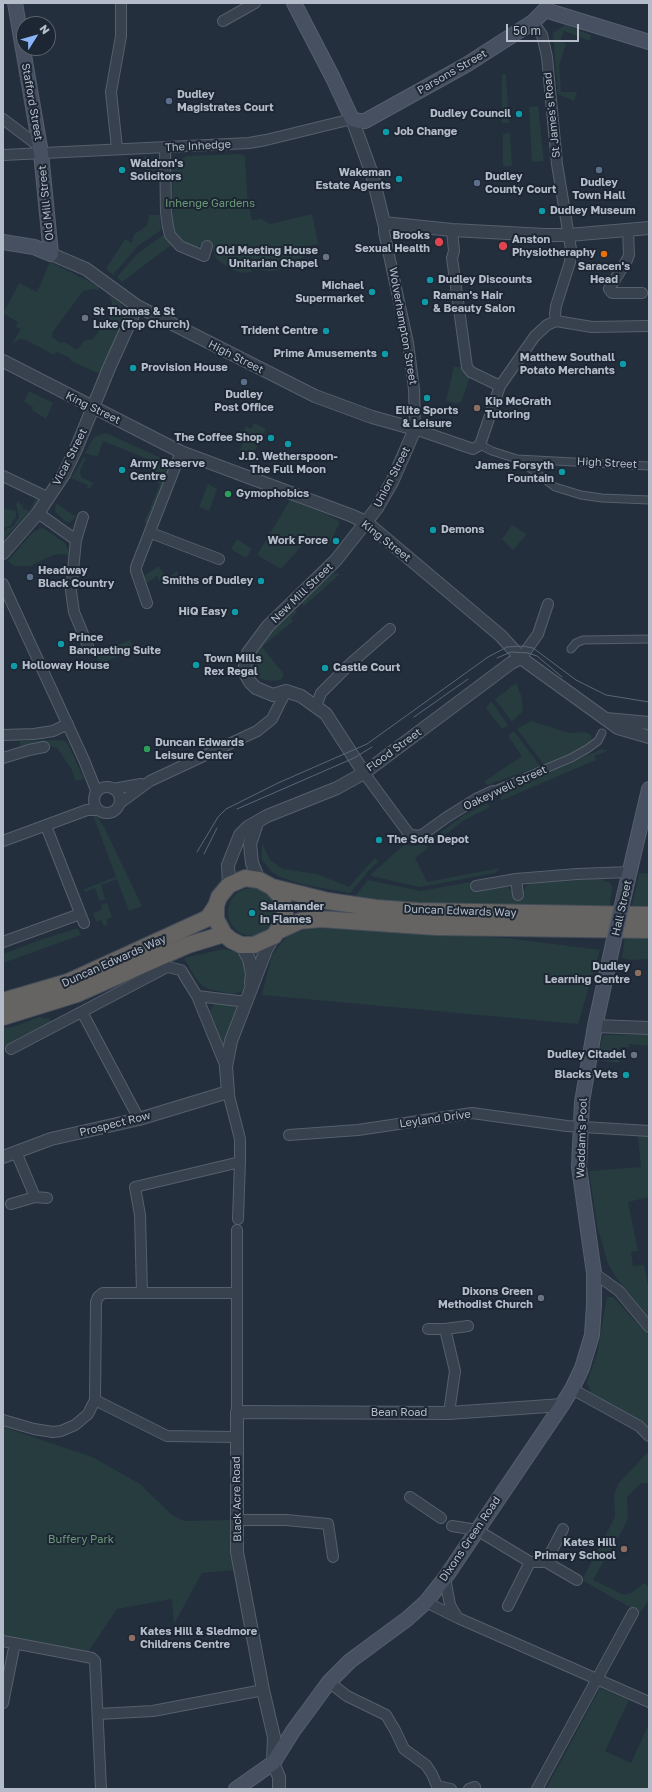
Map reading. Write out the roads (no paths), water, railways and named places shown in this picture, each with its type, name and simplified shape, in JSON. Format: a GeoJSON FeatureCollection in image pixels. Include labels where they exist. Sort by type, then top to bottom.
{"type":"FeatureCollection","features":[{"type":"Feature","properties":{"kind":"highway"},"geometry":{"type":"LineString","coordinates":[[245,878],[266,884],[280,896],[285,908],[285,918],[276,934],[254,945],[241,945],[231,940],[224,934],[216,919],[216,906],[219,897],[229,885],[245,878]]}},
{"type":"Feature","properties":{"kind":"highway","name":"Duncan Edwards Way"},"geometry":{"type":"LineString","coordinates":[[266,884],[328,900],[376,908],[418,911],[649,915]]}},
{"type":"Feature","properties":{"kind":"highway","name":"Duncan Edwards Way"},"geometry":{"type":"LineString","coordinates":[[3,1001],[68,982],[208,918],[216,906]]}},
{"type":"Feature","properties":{"kind":"highway","name":"Duncan Edwards Way"},"geometry":{"type":"LineString","coordinates":[[276,934],[300,921],[315,919],[436,927],[649,930]]}},
{"type":"Feature","properties":{"kind":"highway","name":"Duncan Edwards Way"},"geometry":{"type":"LineString","coordinates":[[3,1017],[77,994],[188,945],[224,934]]}},
{"type":"Feature","properties":{"kind":"main road","name":"Stafford Street"},"geometry":{"type":"LineString","coordinates":[[15,3],[40,150]]}},
{"type":"Feature","properties":{"kind":"main road","name":"Wolverhampton Street"},"geometry":{"type":"LineString","coordinates":[[294,3],[333,78],[352,119]]}},
{"type":"Feature","properties":{"kind":"main road","name":"Parsons Street"},"geometry":{"type":"LineString","coordinates":[[352,119],[365,121],[466,65],[533,22],[541,6]]}},
{"type":"Feature","properties":{"kind":"main road"},"geometry":{"type":"LineString","coordinates":[[541,6],[649,42]]}},
{"type":"Feature","properties":{"kind":"main road","name":"Old Mill Street"},"geometry":{"type":"LineString","coordinates":[[40,150],[51,254]]}},
{"type":"Feature","properties":{"kind":"main road","name":"High Street"},"geometry":{"type":"LineString","coordinates":[[3,242],[34,248],[51,254]]}},
{"type":"Feature","properties":{"kind":"main road","name":"Hall Street"},"geometry":{"type":"LineString","coordinates":[[595,1026],[649,789]]}},
{"type":"Feature","properties":{"kind":"main road","name":"Waddam's Pool"},"geometry":{"type":"LineString","coordinates":[[594,1273],[579,1167],[584,1083],[595,1026]]}},
{"type":"Feature","properties":{"kind":"main road","name":"Dixons Green Road"},"geometry":{"type":"LineString","coordinates":[[274,1764],[292,1732],[329,1682],[350,1661],[407,1619],[426,1602],[445,1578],[562,1405],[572,1389],[584,1362],[592,1335],[594,1273]]}},
{"type":"Feature","properties":{"kind":"main road"},"geometry":{"type":"LineString","coordinates":[[236,1789],[274,1764]]}},
{"type":"Feature","properties":{"kind":"street"},"geometry":{"type":"LineString","coordinates":[[117,148],[111,92],[121,36],[121,3]]}},
{"type":"Feature","properties":{"kind":"street"},"geometry":{"type":"LineString","coordinates":[[223,21],[255,3]]}},
{"type":"Feature","properties":{"kind":"street","name":"St James's Road"},"geometry":{"type":"LineString","coordinates":[[533,22],[542,35],[544,42],[557,164],[565,222],[569,235],[570,262],[556,306],[556,321]]}},
{"type":"Feature","properties":{"kind":"street"},"geometry":{"type":"LineString","coordinates":[[3,119],[40,150]]}},
{"type":"Feature","properties":{"kind":"street","name":"The Inhedge"},"geometry":{"type":"LineString","coordinates":[[3,155],[40,150],[165,148],[266,140],[352,119]]}},
{"type":"Feature","properties":{"kind":"street","name":"Wolverhampton Street"},"geometry":{"type":"LineString","coordinates":[[352,119],[372,174],[384,223],[384,232],[408,343],[414,389],[415,429]]}},
{"type":"Feature","properties":{"kind":"street"},"geometry":{"type":"LineString","coordinates":[[165,148],[166,212],[170,235],[180,246],[204,256],[207,246]]}},
{"type":"Feature","properties":{"kind":"street"},"geometry":{"type":"LineString","coordinates":[[384,223],[452,230],[569,235],[649,228]]}},
{"type":"Feature","properties":{"kind":"street"},"geometry":{"type":"LineString","coordinates":[[452,230],[454,250],[452,258],[467,367],[471,372],[500,386]]}},
{"type":"Feature","properties":{"kind":"street"},"geometry":{"type":"LineString","coordinates":[[628,230],[628,260],[608,289],[612,293],[642,293]]}},
{"type":"Feature","properties":{"kind":"street","name":"High Street"},"geometry":{"type":"LineString","coordinates":[[51,254],[86,269],[137,306],[315,396],[372,417],[415,429],[473,449],[481,442],[492,451],[518,459],[649,466]]}},
{"type":"Feature","properties":{"kind":"street","name":"Vicar Street"},"geometry":{"type":"LineString","coordinates":[[3,553],[49,498],[76,449],[94,408],[109,368],[137,306]]}},
{"type":"Feature","properties":{"kind":"street"},"geometry":{"type":"LineString","coordinates":[[481,442],[500,386],[535,336],[547,325],[556,321],[592,327],[649,326]]}},
{"type":"Feature","properties":{"kind":"street","name":"King Street"},"geometry":{"type":"LineString","coordinates":[[3,361],[181,452],[366,522],[501,636],[521,658],[618,728],[649,736]]}},
{"type":"Feature","properties":{"kind":"street","name":"Union Street"},"geometry":{"type":"LineString","coordinates":[[366,522],[377,508],[392,482],[415,429]]}},
{"type":"Feature","properties":{"kind":"street"},"geometry":{"type":"LineString","coordinates":[[147,603],[136,571],[181,452]]}},
{"type":"Feature","properties":{"kind":"street","name":"High Street"},"geometry":{"type":"LineString","coordinates":[[518,459],[555,487],[574,493],[602,498],[649,500]]}},
{"type":"Feature","properties":{"kind":"street"},"geometry":{"type":"LineString","coordinates":[[3,476],[49,498]]}},
{"type":"Feature","properties":{"kind":"street"},"geometry":{"type":"LineString","coordinates":[[38,512],[76,540]]}},
{"type":"Feature","properties":{"kind":"street"},"geometry":{"type":"LineString","coordinates":[[83,516],[76,540],[71,591],[74,612],[88,646]]}},
{"type":"Feature","properties":{"kind":"street","name":"New Mill Street"},"geometry":{"type":"LineString","coordinates":[[286,691],[273,694],[256,688],[250,682],[246,675],[245,667],[248,653],[268,626],[336,560],[366,522]]}},
{"type":"Feature","properties":{"kind":"street"},"geometry":{"type":"LineString","coordinates":[[151,533],[219,559]]}},
{"type":"Feature","properties":{"kind":"street"},"geometry":{"type":"LineString","coordinates":[[3,584],[84,760],[96,790],[96,802],[106,813],[111,812],[117,808],[120,803],[150,781]]}},
{"type":"Feature","properties":{"kind":"street"},"geometry":{"type":"LineString","coordinates":[[521,658],[538,634],[548,604]]}},
{"type":"Feature","properties":{"kind":"street"},"geometry":{"type":"LineString","coordinates":[[316,706],[321,693],[350,664],[390,629]]}},
{"type":"Feature","properties":{"kind":"street"},"geometry":{"type":"LineString","coordinates":[[571,649],[576,643],[583,640],[649,639]]}},
{"type":"Feature","properties":{"kind":"street","name":"Flood Street"},"geometry":{"type":"LineString","coordinates":[[229,885],[228,865],[234,847],[240,836],[248,827],[267,816],[337,788],[364,772],[511,663],[521,658]]}},
{"type":"Feature","properties":{"kind":"street"},"geometry":{"type":"LineString","coordinates":[[3,841],[87,810],[96,802],[101,789],[125,788],[150,781],[257,731],[272,719],[286,691],[301,696],[316,706],[332,721],[364,772]]}},
{"type":"Feature","properties":{"kind":"street","name":"King Street"},"geometry":{"type":"LineString","coordinates":[[603,718],[649,723]]}},
{"type":"Feature","properties":{"kind":"street"},"geometry":{"type":"LineString","coordinates":[[3,734],[34,734],[53,731],[68,724]]}},
{"type":"Feature","properties":{"kind":"street","name":"Oakeywell Street"},"geometry":{"type":"LineString","coordinates":[[364,772],[409,834],[417,836],[422,835],[476,799],[577,755],[598,741],[602,733]]}},
{"type":"Feature","properties":{"kind":"street"},"geometry":{"type":"LineString","coordinates":[[3,758],[44,747]]}},
{"type":"Feature","properties":{"kind":"street"},"geometry":{"type":"LineString","coordinates":[[84,760],[110,788],[118,793],[120,803]]}},
{"type":"Feature","properties":{"kind":"street"},"geometry":{"type":"LineString","coordinates":[[257,823],[250,844],[252,862],[266,884]]}},
{"type":"Feature","properties":{"kind":"street"},"geometry":{"type":"LineString","coordinates":[[3,942],[82,918],[46,826]]}},
{"type":"Feature","properties":{"kind":"street"},"geometry":{"type":"LineString","coordinates":[[476,886],[516,879],[577,874],[630,872]]}},
{"type":"Feature","properties":{"kind":"street"},"geometry":{"type":"LineString","coordinates":[[516,879],[518,895]]}},
{"type":"Feature","properties":{"kind":"street"},"geometry":{"type":"LineString","coordinates":[[238,1219],[240,1139],[228,1092],[226,1067],[232,1041],[266,950],[276,934]]}},
{"type":"Feature","properties":{"kind":"street"},"geometry":{"type":"LineString","coordinates":[[241,945],[250,959],[252,974],[249,998]]}},
{"type":"Feature","properties":{"kind":"street"},"geometry":{"type":"LineString","coordinates":[[11,1049],[167,967],[181,970],[197,996],[226,1067]]}},
{"type":"Feature","properties":{"kind":"street"},"geometry":{"type":"LineString","coordinates":[[197,996],[249,998]]}},
{"type":"Feature","properties":{"kind":"street"},"geometry":{"type":"LineString","coordinates":[[82,1012],[139,1119]]}},
{"type":"Feature","properties":{"kind":"street"},"geometry":{"type":"LineString","coordinates":[[595,1026],[649,1028]]}},
{"type":"Feature","properties":{"kind":"street","name":"Prospect Row"},"geometry":{"type":"LineString","coordinates":[[3,1157],[51,1139],[139,1119],[228,1092]]}},
{"type":"Feature","properties":{"kind":"street","name":"Leyland Drive"},"geometry":{"type":"LineString","coordinates":[[289,1135],[358,1130],[472,1113],[567,1126],[649,1130]]}},
{"type":"Feature","properties":{"kind":"street"},"geometry":{"type":"LineString","coordinates":[[16,1152],[36,1197]]}},
{"type":"Feature","properties":{"kind":"street"},"geometry":{"type":"LineString","coordinates":[[142,1293],[140,1215],[135,1187],[240,1162]]}},
{"type":"Feature","properties":{"kind":"street"},"geometry":{"type":"LineString","coordinates":[[10,1204],[36,1197],[47,1198]]}},
{"type":"Feature","properties":{"kind":"street","name":"Black Acre Road"},"geometry":{"type":"LineString","coordinates":[[237,1230],[237,1552],[263,1690],[274,1737],[274,1764],[279,1777],[279,1789]]}},
{"type":"Feature","properties":{"kind":"street"},"geometry":{"type":"LineString","coordinates":[[594,1273],[619,1291],[649,1327]]}},
{"type":"Feature","properties":{"kind":"street"},"geometry":{"type":"LineString","coordinates":[[3,1420],[34,1429],[53,1432],[61,1431],[75,1425],[90,1411],[95,1400],[96,1302],[98,1297],[103,1293],[236,1293]]}},
{"type":"Feature","properties":{"kind":"street"},"geometry":{"type":"LineString","coordinates":[[428,1329],[445,1329],[468,1326]]}},
{"type":"Feature","properties":{"kind":"street"},"geometry":{"type":"LineString","coordinates":[[445,1329],[455,1371],[449,1413]]}},
{"type":"Feature","properties":{"kind":"street"},"geometry":{"type":"LineString","coordinates":[[572,1389],[639,1426],[649,1436]]}},
{"type":"Feature","properties":{"kind":"street"},"geometry":{"type":"LineString","coordinates":[[95,1400],[167,1436],[236,1437]]}},
{"type":"Feature","properties":{"kind":"street","name":"Bean Road"},"geometry":{"type":"LineString","coordinates":[[237,1412],[449,1413],[562,1405]]}},
{"type":"Feature","properties":{"kind":"street"},"geometry":{"type":"LineString","coordinates":[[410,1497],[441,1518]]}},
{"type":"Feature","properties":{"kind":"street"},"geometry":{"type":"LineString","coordinates":[[236,1520],[286,1520],[328,1524],[333,1557]]}},
{"type":"Feature","properties":{"kind":"street"},"geometry":{"type":"LineString","coordinates":[[452,1526],[477,1530],[530,1562],[546,1562],[577,1580]]}},
{"type":"Feature","properties":{"kind":"street"},"geometry":{"type":"LineString","coordinates":[[546,1562],[563,1529]]}},
{"type":"Feature","properties":{"kind":"street"},"geometry":{"type":"LineString","coordinates":[[508,1606],[530,1562]]}},
{"type":"Feature","properties":{"kind":"street"},"geometry":{"type":"LineString","coordinates":[[445,1578],[450,1605],[458,1618]]}},
{"type":"Feature","properties":{"kind":"street"},"geometry":{"type":"LineString","coordinates":[[426,1602],[595,1680],[649,1702]]}},
{"type":"Feature","properties":{"kind":"street"},"geometry":{"type":"LineString","coordinates":[[537,1789],[633,1612]]}},
{"type":"Feature","properties":{"kind":"street"},"geometry":{"type":"LineString","coordinates":[[3,1641],[92,1658],[95,1661],[101,1789]]}},
{"type":"Feature","properties":{"kind":"street"},"geometry":{"type":"LineString","coordinates":[[3,1703],[15,1643]]}},
{"type":"Feature","properties":{"kind":"street"},"geometry":{"type":"LineString","coordinates":[[329,1682],[347,1696],[386,1714],[404,1749],[426,1765],[437,1786],[451,1789]]}},
{"type":"Feature","properties":{"kind":"street"},"geometry":{"type":"LineString","coordinates":[[98,1714],[153,1711],[263,1690]]}},
{"type":"Feature","properties":{"kind":"tram line"},"geometry":{"type":"LineString","coordinates":[[197,852],[218,817],[226,809],[278,783],[367,744],[488,657],[507,647],[522,646],[533,648],[576,680],[606,695],[649,702]]}},
{"type":"Feature","properties":{"kind":"tram line"},"geometry":{"type":"LineString","coordinates":[[497,658],[511,652],[528,653],[537,656],[562,677]]}},
{"type":"Feature","properties":{"kind":"tram line"},"geometry":{"type":"LineString","coordinates":[[414,717],[468,679]]}},
{"type":"Feature","properties":{"kind":"tram line"},"geometry":{"type":"LineString","coordinates":[[237,809],[354,758],[372,747]]}},
{"type":"Feature","properties":{"kind":"tram line"},"geometry":{"type":"LineString","coordinates":[[204,854],[217,828]]}},
{"type":"Feature","properties":{"kind":"place","name":"Dudley Magistrates Court"},"geometry":{"type":"Point","coordinates":[169,101]}},
{"type":"Feature","properties":{"kind":"place","name":"Dudley Council"},"geometry":{"type":"Point","coordinates":[519,114]}},
{"type":"Feature","properties":{"kind":"place","name":"Job Change"},"geometry":{"type":"Point","coordinates":[386,132]}},
{"type":"Feature","properties":{"kind":"place","name":"Waldron's Solicitors"},"geometry":{"type":"Point","coordinates":[122,170]}},
{"type":"Feature","properties":{"kind":"place","name":"Dudley Town Hall"},"geometry":{"type":"Point","coordinates":[599,170]}},
{"type":"Feature","properties":{"kind":"place","name":"Wakeman Estate Agents"},"geometry":{"type":"Point","coordinates":[399,179]}},
{"type":"Feature","properties":{"kind":"place","name":"Dudley County Court"},"geometry":{"type":"Point","coordinates":[477,183]}},
{"type":"Feature","properties":{"kind":"place","name":"Dudley Museum"},"geometry":{"type":"Point","coordinates":[542,211]}},
{"type":"Feature","properties":{"kind":"place","name":"Brooks Sexual Health"},"geometry":{"type":"Point","coordinates":[439,242]}},
{"type":"Feature","properties":{"kind":"place","name":"Anston Physiotheraphy"},"geometry":{"type":"Point","coordinates":[503,246]}},
{"type":"Feature","properties":{"kind":"place","name":"Saracen's Head"},"geometry":{"type":"Point","coordinates":[604,254]}},
{"type":"Feature","properties":{"kind":"place","name":"Old Meeting House Unitarian Chapel"},"geometry":{"type":"Point","coordinates":[326,257]}},
{"type":"Feature","properties":{"kind":"place","name":"Dudley Discounts"},"geometry":{"type":"Point","coordinates":[430,280]}},
{"type":"Feature","properties":{"kind":"place","name":"Michael Supermarket"},"geometry":{"type":"Point","coordinates":[372,292]}},
{"type":"Feature","properties":{"kind":"place","name":"Raman's Hair & Beauty Salon"},"geometry":{"type":"Point","coordinates":[425,302]}},
{"type":"Feature","properties":{"kind":"place","name":"St Thomas & St Luke (Top Church)"},"geometry":{"type":"Point","coordinates":[85,318]}},
{"type":"Feature","properties":{"kind":"place","name":"Trident Centre"},"geometry":{"type":"Point","coordinates":[326,331]}},
{"type":"Feature","properties":{"kind":"place","name":"Prime Amusements"},"geometry":{"type":"Point","coordinates":[385,354]}},
{"type":"Feature","properties":{"kind":"place","name":"Matthew Southall Potato Merchants"},"geometry":{"type":"Point","coordinates":[623,364]}},
{"type":"Feature","properties":{"kind":"place","name":"Provision House"},"geometry":{"type":"Point","coordinates":[133,368]}},
{"type":"Feature","properties":{"kind":"place","name":"Dudley Post Office"},"geometry":{"type":"Point","coordinates":[244,382]}},
{"type":"Feature","properties":{"kind":"place","name":"Elite Sports & Leisure"},"geometry":{"type":"Point","coordinates":[427,398]}},
{"type":"Feature","properties":{"kind":"place","name":"Kip McGrath Tutoring"},"geometry":{"type":"Point","coordinates":[477,408]}},
{"type":"Feature","properties":{"kind":"place","name":"The Coffee Shop"},"geometry":{"type":"Point","coordinates":[271,438]}},
{"type":"Feature","properties":{"kind":"place","name":"J.D. Wetherspoon- The Full Moon"},"geometry":{"type":"Point","coordinates":[288,444]}},
{"type":"Feature","properties":{"kind":"place","name":"Army Reserve Centre"},"geometry":{"type":"Point","coordinates":[122,470]}},
{"type":"Feature","properties":{"kind":"place","name":"James Forsyth Fountain"},"geometry":{"type":"Point","coordinates":[562,472]}},
{"type":"Feature","properties":{"kind":"place","name":"Gymophobics"},"geometry":{"type":"Point","coordinates":[228,494]}},
{"type":"Feature","properties":{"kind":"place","name":"Demons"},"geometry":{"type":"Point","coordinates":[433,530]}},
{"type":"Feature","properties":{"kind":"place","name":"Work Force"},"geometry":{"type":"Point","coordinates":[336,541]}},
{"type":"Feature","properties":{"kind":"place","name":"Headway Black Country"},"geometry":{"type":"Point","coordinates":[30,577]}},
{"type":"Feature","properties":{"kind":"place","name":"Smiths of Dudley"},"geometry":{"type":"Point","coordinates":[261,581]}},
{"type":"Feature","properties":{"kind":"place","name":"HiQ Easy"},"geometry":{"type":"Point","coordinates":[235,612]}},
{"type":"Feature","properties":{"kind":"place","name":"Prince Banqueting Suite"},"geometry":{"type":"Point","coordinates":[61,644]}},
{"type":"Feature","properties":{"kind":"place","name":"Town Mills Rex Regal"},"geometry":{"type":"Point","coordinates":[196,665]}},
{"type":"Feature","properties":{"kind":"place","name":"Holloway House"},"geometry":{"type":"Point","coordinates":[14,666]}},
{"type":"Feature","properties":{"kind":"place","name":"Castle Court"},"geometry":{"type":"Point","coordinates":[325,668]}},
{"type":"Feature","properties":{"kind":"place","name":"Duncan Edwards Leisure Center"},"geometry":{"type":"Point","coordinates":[147,749]}},
{"type":"Feature","properties":{"kind":"place","name":"The Sofa Depot"},"geometry":{"type":"Point","coordinates":[379,840]}},
{"type":"Feature","properties":{"kind":"place","name":"Salamander in Flames"},"geometry":{"type":"Point","coordinates":[252,913]}},
{"type":"Feature","properties":{"kind":"place","name":"Dudley Learning Centre"},"geometry":{"type":"Point","coordinates":[638,973]}},
{"type":"Feature","properties":{"kind":"place","name":"Dudley Citadel"},"geometry":{"type":"Point","coordinates":[634,1055]}},
{"type":"Feature","properties":{"kind":"place","name":"Blacks Vets"},"geometry":{"type":"Point","coordinates":[626,1075]}},
{"type":"Feature","properties":{"kind":"place","name":"Dixons Green Methodist Church"},"geometry":{"type":"Point","coordinates":[541,1298]}},
{"type":"Feature","properties":{"kind":"place","name":"Kates Hill Primary School"},"geometry":{"type":"Point","coordinates":[624,1549]}},
{"type":"Feature","properties":{"kind":"place","name":"Kates Hill & Sledmore Childrens Centre"},"geometry":{"type":"Point","coordinates":[132,1638]}},
{"type":"Feature","properties":{"kind":"park label","name":"Inhenge Gardens"},"geometry":{"type":"Point","coordinates":[210,204]}},
{"type":"Feature","properties":{"kind":"park label","name":"Buffery Park"},"geometry":{"type":"Point","coordinates":[81,1540]}}]}
